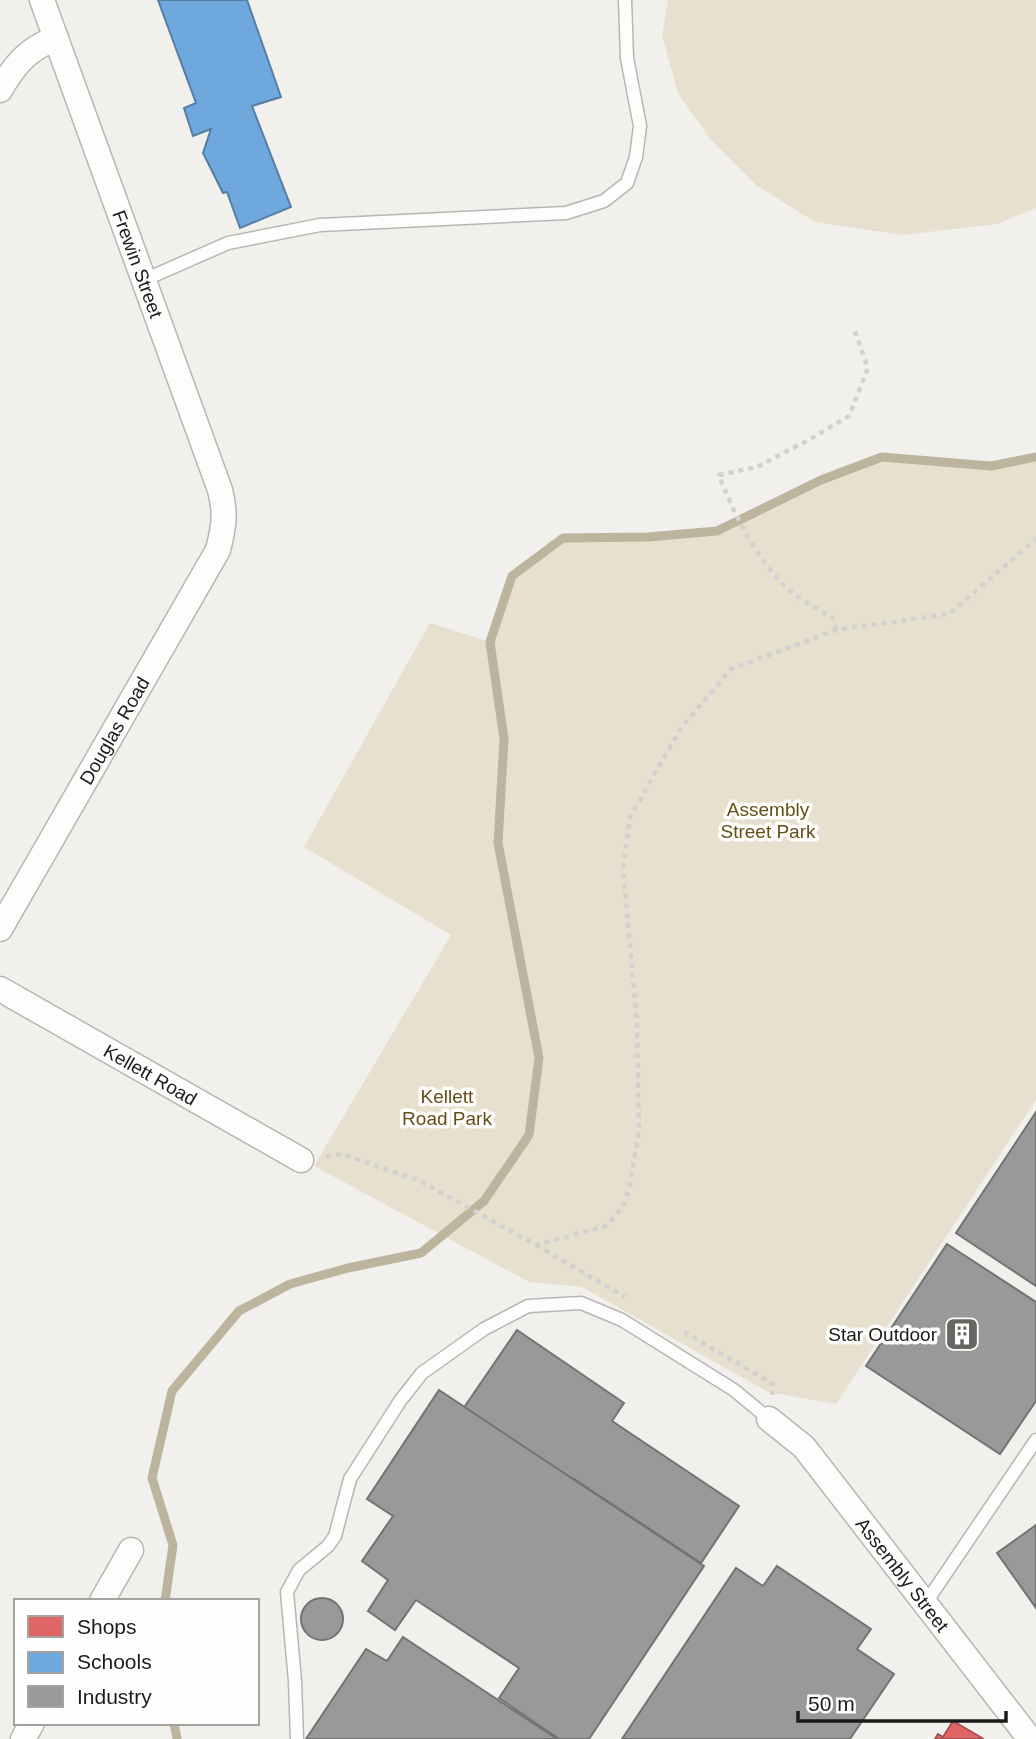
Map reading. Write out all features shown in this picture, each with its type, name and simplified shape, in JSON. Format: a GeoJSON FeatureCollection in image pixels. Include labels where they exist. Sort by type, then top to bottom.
{"type":"FeatureCollection","features":[{"type":"Feature","properties":{"kind":"street","name":"Frewin Street"},"geometry":{"type":"LineString","coordinates":[[42,0],[220,490],[225,508],[223,530]]}},
{"type":"Feature","properties":{"kind":"street"},"geometry":{"type":"LineString","coordinates":[[0,90],[24,56],[56,37]]}},
{"type":"Feature","properties":{"kind":"street","name":"Douglas Road"},"geometry":{"type":"LineString","coordinates":[[0,929],[218,550],[223,530]]}},
{"type":"Feature","properties":{"kind":"street","name":"Kellett Road"},"geometry":{"type":"LineString","coordinates":[[0,989],[301,1160]]}},
{"type":"Feature","properties":{"kind":"street","name":"Assembly Street"},"geometry":{"type":"LineString","coordinates":[[769,1419],[804,1447],[1030,1739]]}},
{"type":"Feature","properties":{"kind":"street"},"geometry":{"type":"LineString","coordinates":[[103,1599],[131,1550]]}},
{"type":"Feature","properties":{"kind":"lane"},"geometry":{"type":"LineString","coordinates":[[144,280],[228,243],[320,225],[566,213],[604,201],[627,183],[635,158],[640,126],[627,58],[625,0]]}},
{"type":"Feature","properties":{"kind":"lane"},"geometry":{"type":"LineString","coordinates":[[297,1739],[287,1592],[299,1570],[328,1546],[335,1536],[350,1479],[400,1401],[422,1373],[484,1329],[528,1306],[581,1303],[622,1320],[734,1390],[769,1419]]}},
{"type":"Feature","properties":{"kind":"lane"},"geometry":{"type":"LineString","coordinates":[[925,1604],[1036,1440]]}},
{"type":"Feature","properties":{"kind":"path"},"geometry":{"type":"LineString","coordinates":[[836,629],[832,617],[786,588],[766,565],[730,504],[719,475],[757,467],[849,416],[869,368],[854,329]]}},
{"type":"Feature","properties":{"kind":"path"},"geometry":{"type":"LineString","coordinates":[[301,1160],[342,1154],[420,1181],[536,1245],[606,1226],[623,1206],[629,1189],[639,1132],[637,1022],[623,869],[630,817],[681,728],[731,669],[836,629],[949,614],[1036,539]]}},
{"type":"Feature","properties":{"kind":"green space"},"geometry":{"type":"Polygon","coordinates":[[[668,0],[1036,0],[1036,208],[997,224],[903,235],[815,222],[757,186],[710,139],[678,93],[662,35],[668,0]]]}},
{"type":"Feature","properties":{"kind":"green space","name":"Assembly Street Park"},"geometry":{"type":"Polygon","coordinates":[[[882,457],[991,466],[1036,457],[1036,1100],[836,1404],[768,1392],[582,1287],[529,1282],[314,1166],[451,935],[304,847],[430,623],[490,642],[512,576],[563,538],[648,537],[717,531],[821,480],[882,457]]]}},
{"type":"Feature","properties":{"kind":"building: Shops"},"geometry":{"type":"Polygon","coordinates":[[[953,1721],[983,1739],[935,1739],[938,1734],[943,1737],[953,1721]]]}},
{"type":"Feature","properties":{"kind":"building: Schools"},"geometry":{"type":"Polygon","coordinates":[[[158,0],[247,0],[281,97],[252,106],[291,207],[240,228],[227,192],[223,193],[203,153],[211,129],[193,136],[184,108],[196,103],[158,0]]]}},
{"type":"Feature","properties":{"kind":"building: Industry"},"geometry":{"type":"Polygon","coordinates":[[[1036,1112],[1036,1286],[956,1233],[1036,1112]]]}},
{"type":"Feature","properties":{"kind":"building: Industry","name":"Star Outdoor"},"geometry":{"type":"Polygon","coordinates":[[[947,1244],[1036,1302],[1036,1401],[1000,1454],[866,1366],[947,1244]]]}},
{"type":"Feature","properties":{"kind":"building: Industry"},"geometry":{"type":"Polygon","coordinates":[[[517,1330],[624,1403],[612,1421],[739,1506],[701,1563],[463,1409],[517,1330]]]}},
{"type":"Feature","properties":{"kind":"building: Industry"},"geometry":{"type":"Polygon","coordinates":[[[439,1390],[704,1566],[589,1739],[559,1739],[499,1698],[519,1668],[416,1600],[395,1630],[368,1611],[388,1580],[362,1561],[393,1516],[367,1499],[439,1390]]]}},
{"type":"Feature","properties":{"kind":"building: Industry"},"geometry":{"type":"Polygon","coordinates":[[[1036,1525],[1036,1608],[997,1553],[1036,1525]]]}},
{"type":"Feature","properties":{"kind":"building: Industry"},"geometry":{"type":"Polygon","coordinates":[[[777,1566],[871,1629],[857,1649],[894,1674],[850,1739],[622,1739],[736,1568],[763,1586],[777,1566]]]}},
{"type":"Feature","properties":{"kind":"building: Industry"},"geometry":{"type":"Polygon","coordinates":[[[322,1598],[337,1604],[343,1619],[337,1634],[322,1640],[307,1634],[301,1619],[307,1604],[322,1598]]]}},
{"type":"Feature","properties":{"kind":"building: Industry"},"geometry":{"type":"Polygon","coordinates":[[[403,1637],[557,1739],[306,1739],[366,1649],[387,1661],[403,1637]]]}},
{"type":"Feature","properties":{"kind":"waterway"},"geometry":{"type":"LineString","coordinates":[[165,1599],[173,1545],[152,1478],[172,1391],[239,1311],[290,1284],[348,1268],[421,1253],[484,1201],[529,1135],[539,1058],[498,843],[504,739],[490,642],[512,576],[563,538],[648,537],[717,531],[821,480],[882,457],[991,466],[1036,457]]}},
{"type":"Feature","properties":{"kind":"waterway"},"geometry":{"type":"LineString","coordinates":[[174,1725],[177,1739]]}},
{"type":"Feature","properties":{"kind":"place","name":"Star Outdoor"},"geometry":{"type":"Point","coordinates":[962,1334]}},
{"type":"Feature","properties":{"kind":"park label","name":"Kellett Road Park"},"geometry":{"type":"Point","coordinates":[447,1107]}}]}
